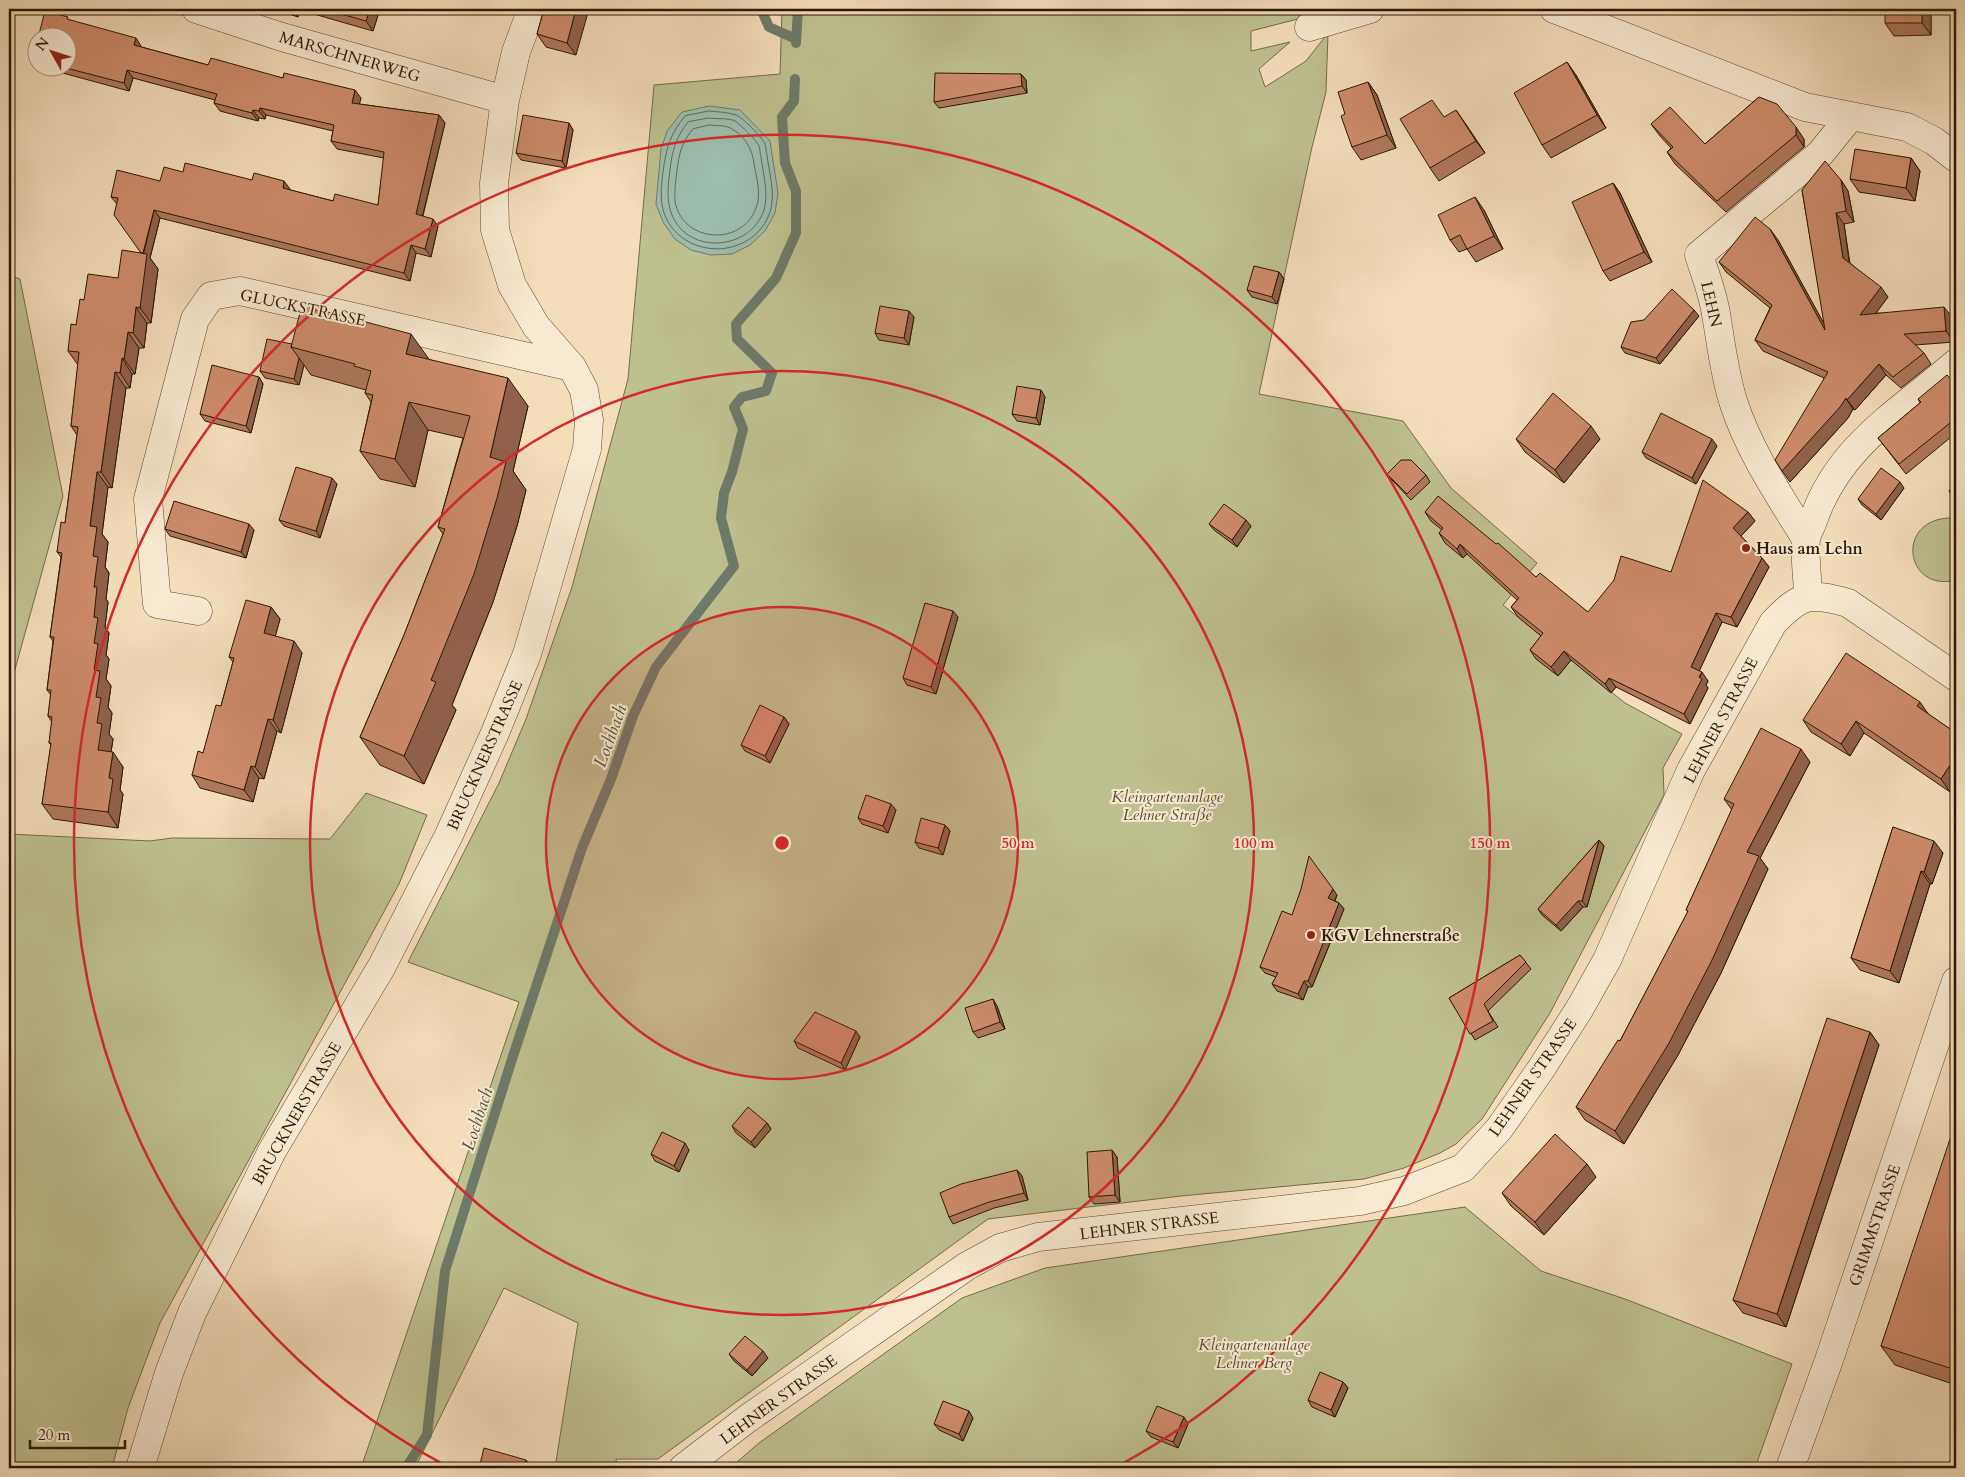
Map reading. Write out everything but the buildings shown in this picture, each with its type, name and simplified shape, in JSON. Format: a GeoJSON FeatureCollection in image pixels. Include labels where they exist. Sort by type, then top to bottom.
{"type":"FeatureCollection","features":[{"type":"Feature","properties":{"kind":"street","name":"MARSCHNERWEG"},"geometry":{"type":"LineString","coordinates":[[196,9],[282,37],[506,100]]}},
{"type":"Feature","properties":{"kind":"street","name":"BRUCKNERSTRASSE"},"geometry":{"type":"LineString","coordinates":[[140,1468],[169,1373],[192,1313],[272,1151],[382,966],[449,835],[495,733],[527,654],[586,449],[589,420],[584,390],[572,367],[536,326],[512,285],[495,230],[494,183],[506,100],[516,52],[532,9]]}},
{"type":"Feature","properties":{"kind":"street"},"geometry":{"type":"LineString","coordinates":[[1309,27],[1370,9]]}},
{"type":"Feature","properties":{"kind":"street"},"geometry":{"type":"LineString","coordinates":[[1554,9],[1805,107],[1907,127],[1934,141],[1956,158]]}},
{"type":"Feature","properties":{"kind":"street","name":"LEHN"},"geometry":{"type":"LineString","coordinates":[[1806,539],[1772,484],[1742,426],[1732,399],[1723,361],[1716,312],[1699,255],[1820,154],[1850,117]]}},
{"type":"Feature","properties":{"kind":"street","name":"GLUCKSTRASSE"},"geometry":{"type":"LineString","coordinates":[[198,611],[157,604],[148,499],[195,319],[211,296],[240,291],[572,367]]}},
{"type":"Feature","properties":{"kind":"street","name":"LEHN"},"geometry":{"type":"LineString","coordinates":[[1808,596],[1806,539],[1817,507],[1836,473],[1850,453],[1870,433],[1956,363]]}},
{"type":"Feature","properties":{"kind":"street"},"geometry":{"type":"LineString","coordinates":[[1808,596],[1828,597],[1848,603],[1956,677]]}},
{"type":"Feature","properties":{"kind":"street","name":"LEHNER STRASSE"},"geometry":{"type":"LineString","coordinates":[[683,1468],[747,1419],[942,1283],[967,1266],[1000,1248],[1038,1237],[1360,1201],[1404,1191],[1462,1168],[1499,1129],[1541,1069],[1580,1008],[1607,960],[1691,770],[1773,623],[1790,605],[1808,596]]}},
{"type":"Feature","properties":{"kind":"street","name":"GRIMMSTRASSE"},"geometry":{"type":"LineString","coordinates":[[1790,1468],[1832,1353],[1956,981]]}},
{"type":"Feature","properties":{"kind":"green space","name":"Kleingartenanlage Lehner Straße"},"geometry":{"type":"Polygon","coordinates":[[[782,9],[1337,9],[1251,31],[1251,51],[1290,42],[1259,69],[1265,87],[1306,61],[1328,33],[1326,92],[1312,147],[1259,394],[1403,421],[1451,488],[1537,563],[1503,605],[1625,703],[1682,734],[1663,768],[1664,795],[1550,1013],[1482,1119],[1456,1144],[1440,1153],[1404,1168],[1364,1179],[1181,1196],[988,1219],[658,1459],[616,1459],[617,1468],[555,1468],[578,1323],[504,1288],[415,1468],[361,1468],[519,1002],[408,962],[499,783],[526,719],[572,587],[628,379],[654,85],[780,74],[782,9]]]}},
{"type":"Feature","properties":{"kind":"green space"},"geometry":{"type":"Polygon","coordinates":[[[9,275],[20,279],[63,496],[9,691],[9,275]]]}},
{"type":"Feature","properties":{"kind":"green space"},"geometry":{"type":"Polygon","coordinates":[[[1947,518],[1956,519],[1956,580],[1939,581],[1926,576],[1918,567],[1913,556],[1914,543],[1919,532],[1930,523],[1947,518]]]}},
{"type":"Feature","properties":{"kind":"green space"},"geometry":{"type":"Polygon","coordinates":[[[366,793],[427,815],[399,884],[160,1323],[128,1408],[112,1468],[9,1468],[9,834],[150,841],[172,838],[330,839],[366,793]]]}},
{"type":"Feature","properties":{"kind":"green space","name":"Kleingartenanlage Lehner Berg"},"geometry":{"type":"Polygon","coordinates":[[[1465,1207],[1541,1271],[1625,1299],[1792,1364],[1755,1468],[730,1468],[759,1443],[962,1298],[1045,1268],[1465,1207]]]}},
{"type":"Feature","properties":{"kind":"water"},"geometry":{"type":"Polygon","coordinates":[[[709,106],[740,110],[770,141],[778,193],[775,213],[765,231],[750,245],[732,254],[711,255],[691,250],[675,239],[663,222],[656,204],[661,149],[667,131],[682,112],[709,106]]]}},
{"type":"Feature","properties":{"kind":"waterway"},"geometry":{"type":"LineString","coordinates":[[761,9],[769,27],[796,39]]}},
{"type":"Feature","properties":{"kind":"waterway","name":"Lochbach"},"geometry":{"type":"LineString","coordinates":[[796,43],[798,9]]}},
{"type":"Feature","properties":{"kind":"waterway","name":"Lochbach"},"geometry":{"type":"LineString","coordinates":[[406,1468],[427,1435],[445,1271],[513,1056],[582,848],[611,779],[633,716],[656,667],[734,566],[721,518],[724,493],[732,472],[743,429],[734,407],[742,397],[766,391],[772,373],[737,339],[736,324],[776,278],[796,233],[796,191],[785,163],[782,117],[794,101],[795,79]]}},
{"type":"Feature","properties":{"kind":"place","name":"Haus am Lehn"},"geometry":{"type":"Point","coordinates":[1746,548]}},
{"type":"Feature","properties":{"kind":"place","name":"KGV Lehnerstraße"},"geometry":{"type":"Point","coordinates":[1311,935]}}]}
